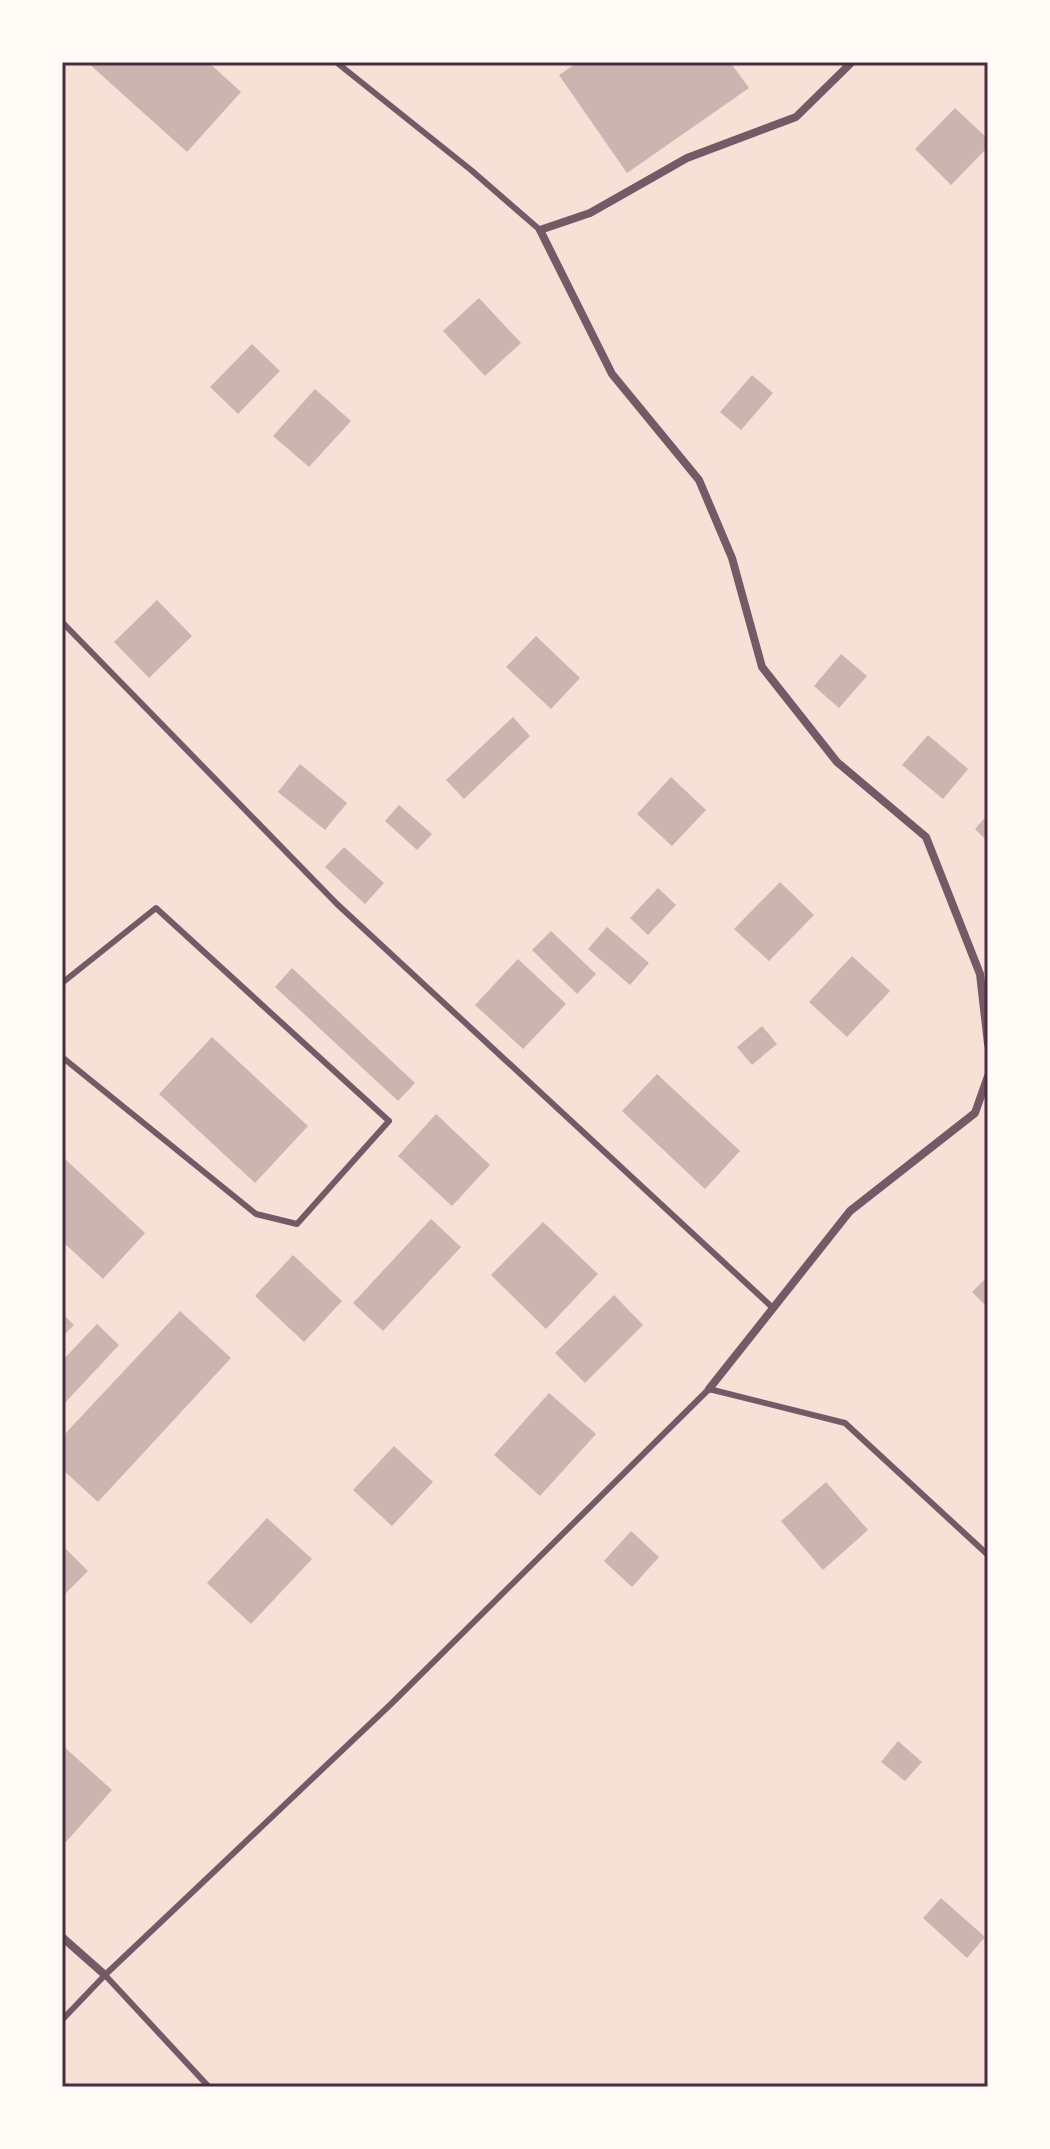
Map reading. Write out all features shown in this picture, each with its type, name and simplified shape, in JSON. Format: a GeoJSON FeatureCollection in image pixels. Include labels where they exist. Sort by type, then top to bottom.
{"type":"FeatureCollection","features":[{"type":"Feature","properties":{"kind":"street"},"geometry":{"type":"LineString","coordinates":[[852,62],[796,117],[687,158],[590,213],[540,230],[612,374],[699,480],[732,558],[762,667],[837,762],[926,837],[980,974],[988,1044]]}},
{"type":"Feature","properties":{"kind":"street"},"geometry":{"type":"LineString","coordinates":[[709,1389],[850,1211],[975,1113],[988,1076]]}},
{"type":"Feature","properties":{"kind":"street"},"geometry":{"type":"LineString","coordinates":[[62,1937],[105,1975]]}},
{"type":"Feature","properties":{"kind":"lane"},"geometry":{"type":"LineString","coordinates":[[336,62],[471,170],[540,230]]}},
{"type":"Feature","properties":{"kind":"lane"},"geometry":{"type":"LineString","coordinates":[[62,622],[337,904],[773,1308]]}},
{"type":"Feature","properties":{"kind":"lane"},"geometry":{"type":"LineString","coordinates":[[62,983],[156,908],[389,1121],[297,1224],[256,1214],[62,1057]]}},
{"type":"Feature","properties":{"kind":"lane"},"geometry":{"type":"LineString","coordinates":[[62,2020],[105,1975],[391,1704],[709,1389],[845,1423],[988,1555]]}},
{"type":"Feature","properties":{"kind":"lane"},"geometry":{"type":"LineString","coordinates":[[105,1975],[209,2087]]}},
{"type":"Feature","properties":{"kind":"building"},"geometry":{"type":"Polygon","coordinates":[[[87,62],[208,62],[241,92],[187,152],[87,62]]]}},
{"type":"Feature","properties":{"kind":"building"},"geometry":{"type":"Polygon","coordinates":[[[578,62],[730,62],[749,88],[627,173],[559,75],[578,62]]]}},
{"type":"Feature","properties":{"kind":"building"},"geometry":{"type":"Polygon","coordinates":[[[955,108],[988,139],[988,147],[951,185],[915,149],[955,108]]]}},
{"type":"Feature","properties":{"kind":"building"},"geometry":{"type":"Polygon","coordinates":[[[479,298],[521,343],[485,376],[443,331],[479,298]]]}},
{"type":"Feature","properties":{"kind":"building"},"geometry":{"type":"Polygon","coordinates":[[[252,344],[280,371],[238,414],[210,387],[252,344]]]}},
{"type":"Feature","properties":{"kind":"building"},"geometry":{"type":"Polygon","coordinates":[[[752,375],[773,393],[741,430],[720,412],[752,375]]]}},
{"type":"Feature","properties":{"kind":"building"},"geometry":{"type":"Polygon","coordinates":[[[315,389],[351,421],[309,467],[273,436],[315,389]]]}},
{"type":"Feature","properties":{"kind":"building"},"geometry":{"type":"Polygon","coordinates":[[[157,600],[192,636],[149,678],[114,642],[157,600]]]}},
{"type":"Feature","properties":{"kind":"building"},"geometry":{"type":"Polygon","coordinates":[[[536,636],[580,678],[551,709],[506,667],[536,636]]]}},
{"type":"Feature","properties":{"kind":"building"},"geometry":{"type":"Polygon","coordinates":[[[841,654],[867,676],[839,708],[814,686],[841,654]]]}},
{"type":"Feature","properties":{"kind":"building"},"geometry":{"type":"Polygon","coordinates":[[[513,717],[530,736],[464,799],[446,780],[513,717]]]}},
{"type":"Feature","properties":{"kind":"building"},"geometry":{"type":"Polygon","coordinates":[[[928,735],[968,769],[943,799],[902,765],[928,735]]]}},
{"type":"Feature","properties":{"kind":"building"},"geometry":{"type":"Polygon","coordinates":[[[300,764],[347,803],[325,830],[278,792],[300,764]]]}},
{"type":"Feature","properties":{"kind":"building"},"geometry":{"type":"Polygon","coordinates":[[[671,777],[706,810],[672,846],[637,814],[671,777]]]}},
{"type":"Feature","properties":{"kind":"building"},"geometry":{"type":"Polygon","coordinates":[[[399,805],[432,834],[417,850],[385,821],[399,805]]]}},
{"type":"Feature","properties":{"kind":"building"},"geometry":{"type":"Polygon","coordinates":[[[988,814],[988,842],[975,829],[988,814]]]}},
{"type":"Feature","properties":{"kind":"building"},"geometry":{"type":"Polygon","coordinates":[[[344,847],[384,883],[365,904],[325,867],[344,847]]]}},
{"type":"Feature","properties":{"kind":"building"},"geometry":{"type":"Polygon","coordinates":[[[780,882],[814,915],[769,961],[734,929],[780,882]]]}},
{"type":"Feature","properties":{"kind":"building"},"geometry":{"type":"Polygon","coordinates":[[[658,888],[676,905],[648,935],[630,918],[658,888]]]}},
{"type":"Feature","properties":{"kind":"building"},"geometry":{"type":"Polygon","coordinates":[[[607,927],[649,963],[630,985],[588,949],[607,927]]]}},
{"type":"Feature","properties":{"kind":"building"},"geometry":{"type":"Polygon","coordinates":[[[551,931],[596,974],[577,994],[532,950],[551,931]]]}},
{"type":"Feature","properties":{"kind":"building"},"geometry":{"type":"Polygon","coordinates":[[[852,956],[890,991],[847,1037],[809,1002],[852,956]]]}},
{"type":"Feature","properties":{"kind":"building"},"geometry":{"type":"Polygon","coordinates":[[[518,959],[566,1004],[523,1049],[475,1005],[518,959]]]}},
{"type":"Feature","properties":{"kind":"building"},"geometry":{"type":"Polygon","coordinates":[[[292,968],[415,1083],[398,1101],[275,987],[292,968]]]}},
{"type":"Feature","properties":{"kind":"building"},"geometry":{"type":"Polygon","coordinates":[[[762,1026],[777,1044],[752,1065],[737,1047],[762,1026]]]}},
{"type":"Feature","properties":{"kind":"building"},"geometry":{"type":"Polygon","coordinates":[[[212,1037],[308,1126],[255,1183],[159,1094],[212,1037]]]}},
{"type":"Feature","properties":{"kind":"building"},"geometry":{"type":"Polygon","coordinates":[[[657,1074],[740,1151],[705,1189],[622,1111],[657,1074]]]}},
{"type":"Feature","properties":{"kind":"building"},"geometry":{"type":"Polygon","coordinates":[[[436,1114],[490,1165],[452,1206],[398,1156],[436,1114]]]}},
{"type":"Feature","properties":{"kind":"building"},"geometry":{"type":"Polygon","coordinates":[[[65,1159],[145,1233],[103,1279],[62,1241],[62,1162],[65,1159]]]}},
{"type":"Feature","properties":{"kind":"building"},"geometry":{"type":"Polygon","coordinates":[[[431,1219],[461,1247],[383,1331],[353,1303],[431,1219]]]}},
{"type":"Feature","properties":{"kind":"building"},"geometry":{"type":"Polygon","coordinates":[[[543,1222],[598,1274],[546,1329],[491,1275],[543,1222]]]}},
{"type":"Feature","properties":{"kind":"building"},"geometry":{"type":"Polygon","coordinates":[[[293,1255],[342,1301],[304,1342],[255,1296],[293,1255]]]}},
{"type":"Feature","properties":{"kind":"building"},"geometry":{"type":"Polygon","coordinates":[[[988,1276],[988,1308],[972,1292],[988,1276]]]}},
{"type":"Feature","properties":{"kind":"building"},"geometry":{"type":"Polygon","coordinates":[[[614,1295],[643,1325],[585,1383],[555,1353],[614,1295]]]}},
{"type":"Feature","properties":{"kind":"building"},"geometry":{"type":"Polygon","coordinates":[[[180,1311],[231,1358],[98,1502],[62,1469],[62,1437],[180,1311]]]}},
{"type":"Feature","properties":{"kind":"building"},"geometry":{"type":"Polygon","coordinates":[[[62,1313],[74,1325],[62,1337],[62,1313]]]}},
{"type":"Feature","properties":{"kind":"building"},"geometry":{"type":"Polygon","coordinates":[[[97,1324],[119,1345],[62,1406],[62,1361],[97,1324]]]}},
{"type":"Feature","properties":{"kind":"building"},"geometry":{"type":"Polygon","coordinates":[[[549,1393],[596,1434],[540,1496],[494,1455],[549,1393]]]}},
{"type":"Feature","properties":{"kind":"building"},"geometry":{"type":"Polygon","coordinates":[[[394,1446],[433,1482],[392,1526],[353,1490],[394,1446]]]}},
{"type":"Feature","properties":{"kind":"building"},"geometry":{"type":"Polygon","coordinates":[[[826,1482],[868,1530],[823,1570],[781,1521],[826,1482]]]}},
{"type":"Feature","properties":{"kind":"building"},"geometry":{"type":"Polygon","coordinates":[[[267,1518],[312,1559],[251,1624],[207,1583],[267,1518]]]}},
{"type":"Feature","properties":{"kind":"building"},"geometry":{"type":"Polygon","coordinates":[[[631,1531],[659,1557],[632,1587],[604,1561],[631,1531]]]}},
{"type":"Feature","properties":{"kind":"building"},"geometry":{"type":"Polygon","coordinates":[[[62,1545],[88,1571],[62,1597],[62,1545]]]}},
{"type":"Feature","properties":{"kind":"building"},"geometry":{"type":"Polygon","coordinates":[[[898,1741],[922,1762],[905,1781],[881,1762],[898,1741]]]}},
{"type":"Feature","properties":{"kind":"building"},"geometry":{"type":"Polygon","coordinates":[[[62,1745],[112,1790],[66,1842],[62,1839],[62,1745]]]}},
{"type":"Feature","properties":{"kind":"building"},"geometry":{"type":"Polygon","coordinates":[[[941,1898],[985,1937],[967,1958],[923,1918],[941,1898]]]}}]}
